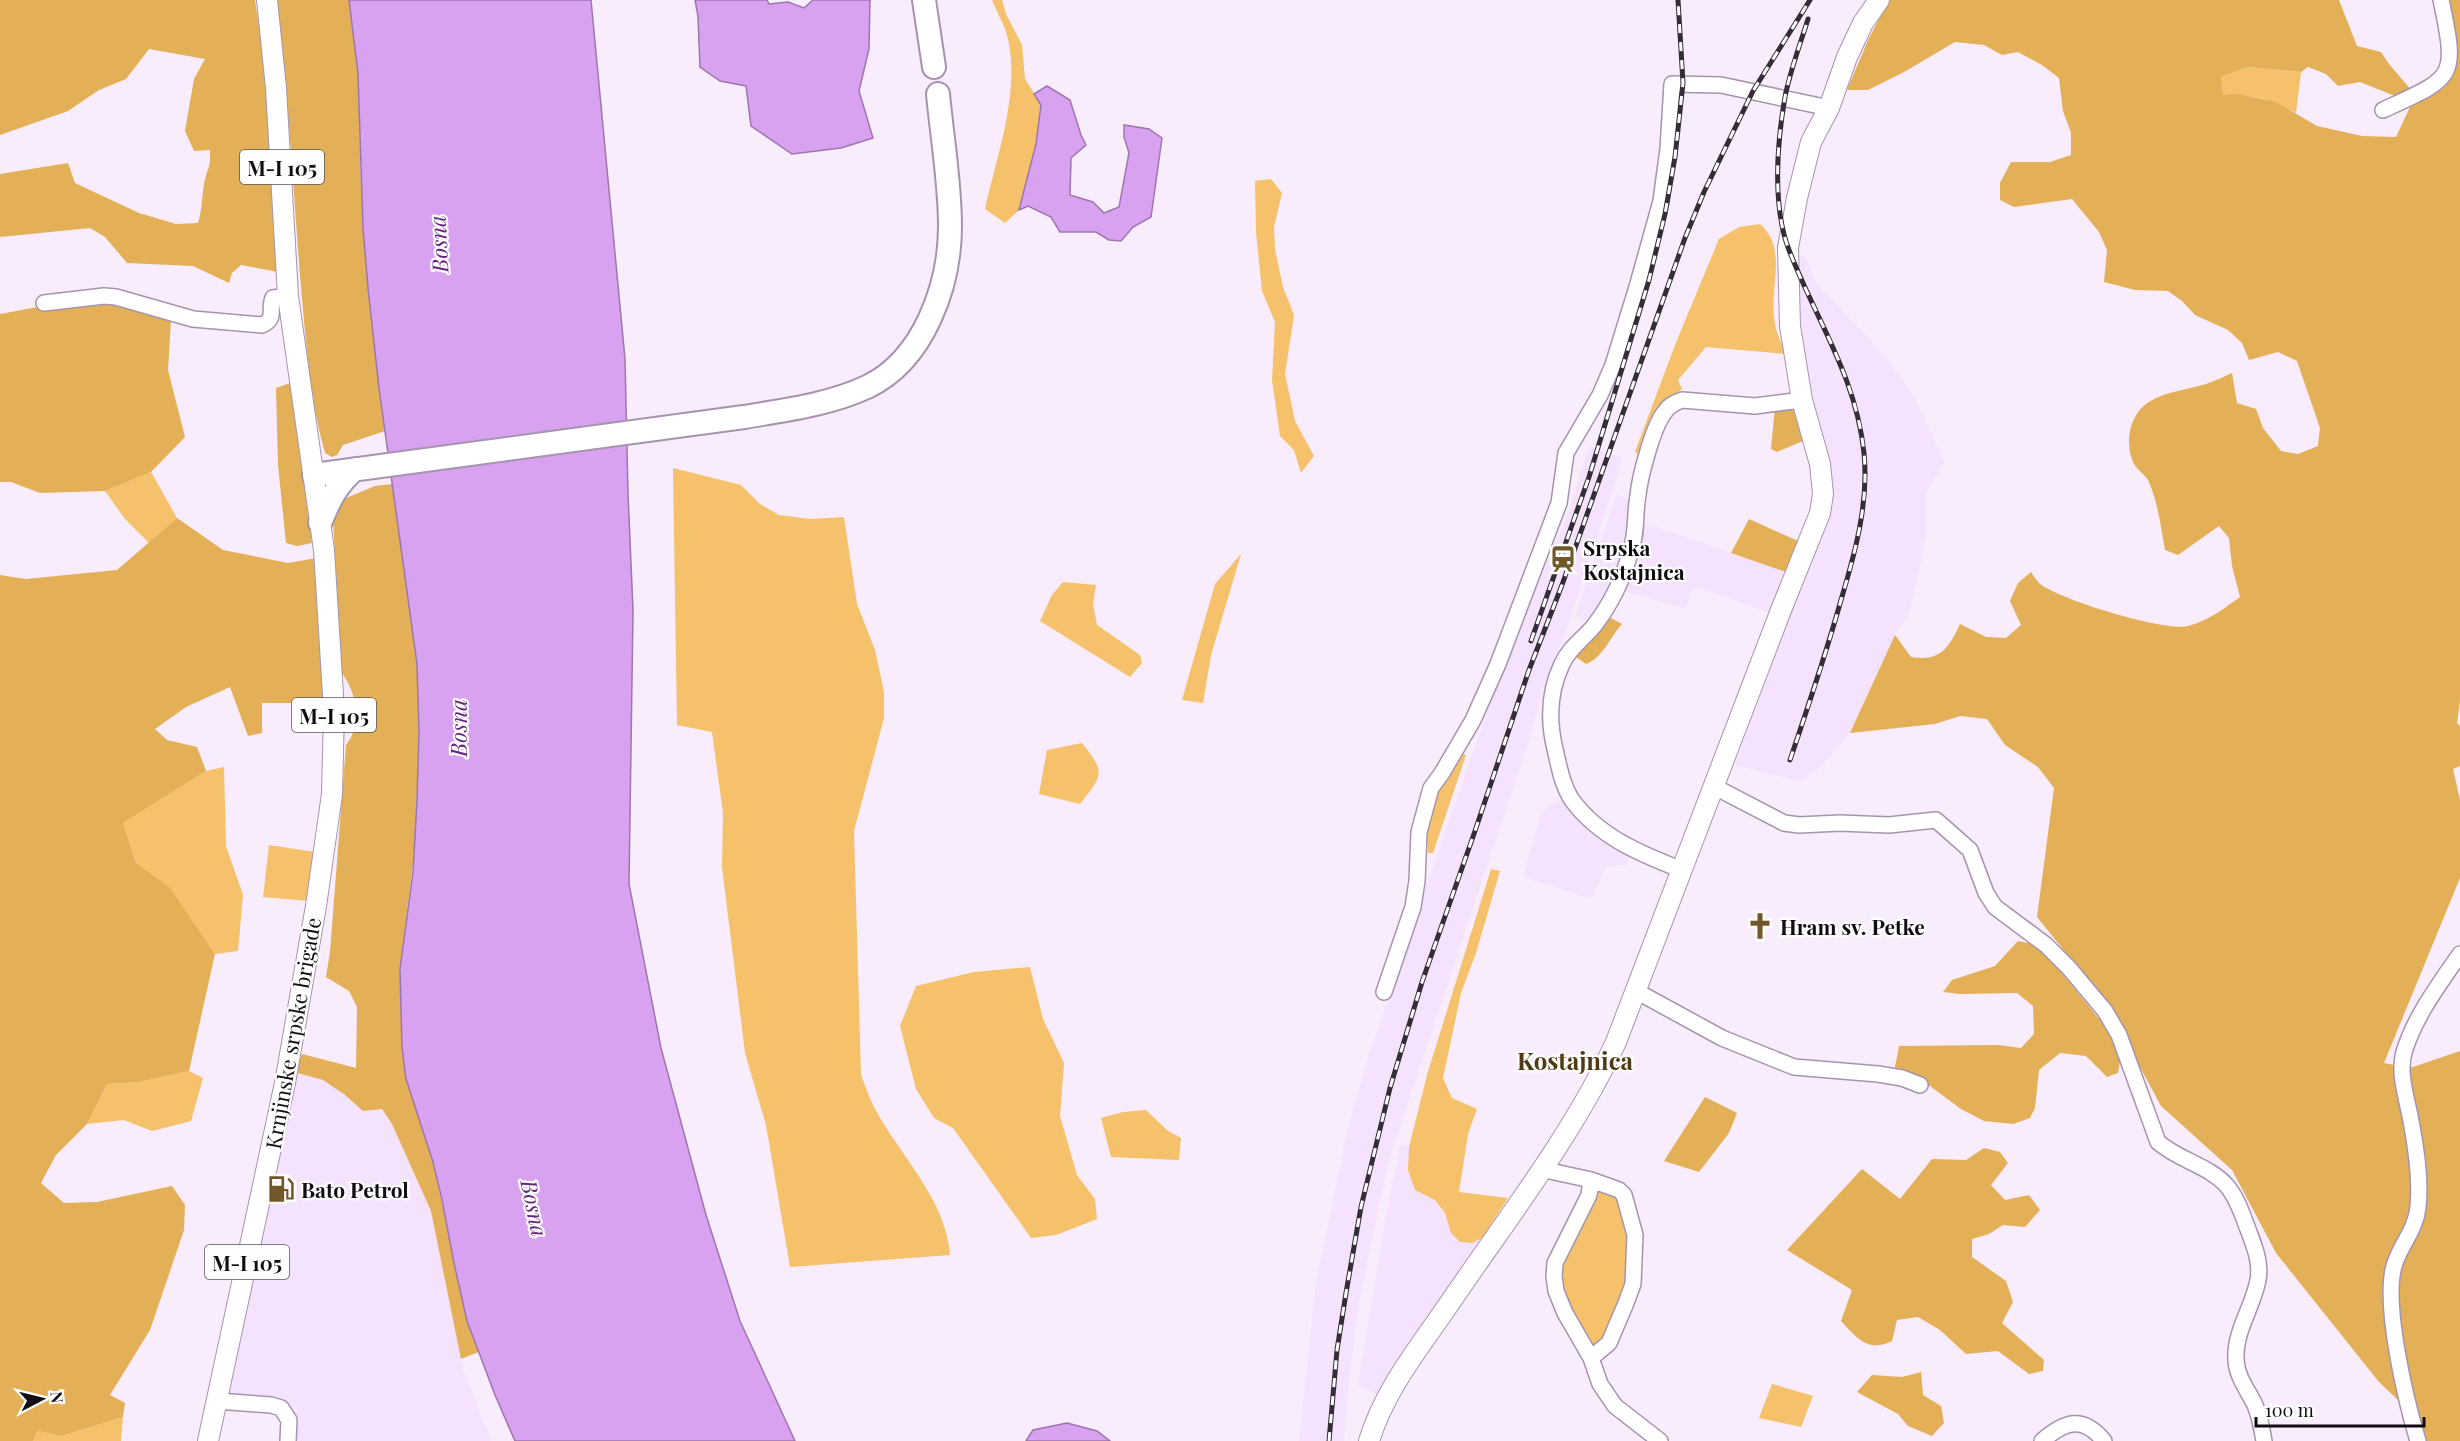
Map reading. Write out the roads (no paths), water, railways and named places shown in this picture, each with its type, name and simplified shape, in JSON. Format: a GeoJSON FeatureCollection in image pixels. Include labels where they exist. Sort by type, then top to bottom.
{"type":"FeatureCollection","features":[{"type":"Feature","properties":{"kind":"highway"},"geometry":{"type":"LineString","coordinates":[[924,0],[934,67]]}},
{"type":"Feature","properties":{"kind":"highway"},"geometry":{"type":"LineString","coordinates":[[314,475],[744,417],[813,405],[869,386],[895,369],[919,339],[934,307],[948,258],[950,225],[938,94]]}},
{"type":"Feature","properties":{"kind":"highway"},"geometry":{"type":"LineString","coordinates":[[320,523],[328,502],[341,481],[355,469]]}},
{"type":"Feature","properties":{"kind":"main road","name":"M-I 105"},"geometry":{"type":"LineString","coordinates":[[267,0],[277,99],[288,296],[320,523]]}},
{"type":"Feature","properties":{"kind":"main road"},"geometry":{"type":"LineString","coordinates":[[1369,1441],[1375,1420],[1394,1382],[1502,1228],[1596,1085],[1636,991],[1822,504],[1823,486],[1820,464],[1802,400],[1790,326],[1788,248],[1797,198],[1811,142],[1829,108],[1847,57],[1863,23],[1879,0]]}},
{"type":"Feature","properties":{"kind":"main road","name":"Krnjinske srpske brigade"},"geometry":{"type":"LineString","coordinates":[[208,1441],[285,1083],[316,906],[332,794],[334,711],[320,523]]}},
{"type":"Feature","properties":{"kind":"street"},"geometry":{"type":"LineString","coordinates":[[2383,110],[2433,87],[2447,72],[2450,44],[2442,0]]}},
{"type":"Feature","properties":{"kind":"street"},"geometry":{"type":"LineString","coordinates":[[1384,992],[1413,907],[1417,881],[1419,832],[1431,788],[1473,720],[1494,674],[1559,503],[1566,453],[1600,395],[1616,354],[1661,201],[1668,149],[1672,84],[1721,85],[1829,108]]}},
{"type":"Feature","properties":{"kind":"street"},"geometry":{"type":"LineString","coordinates":[[44,303],[110,296],[193,320],[262,325],[272,318],[273,298],[288,296]]}},
{"type":"Feature","properties":{"kind":"street"},"geometry":{"type":"LineString","coordinates":[[1682,870],[1623,845],[1596,826],[1572,799],[1562,780],[1552,737],[1549,714],[1554,686],[1562,663],[1572,647],[1593,627],[1624,573],[1636,532],[1637,495],[1651,446],[1663,414],[1671,404],[1682,400],[1755,406],[1802,400]]}},
{"type":"Feature","properties":{"kind":"street"},"geometry":{"type":"LineString","coordinates":[[1713,786],[1774,820],[1799,825],[1840,823],[1889,825],[1936,820],[1970,850],[1986,893],[1995,907],[2046,945],[2105,1011],[2119,1035],[2158,1142],[2169,1152],[2209,1172],[2226,1185],[2236,1201],[2257,1252],[2259,1268],[2257,1282],[2237,1343],[2236,1360],[2244,1386],[2261,1421],[2264,1441]]}},
{"type":"Feature","properties":{"kind":"street"},"geometry":{"type":"LineString","coordinates":[[2418,1441],[2404,1387],[2391,1293],[2394,1266],[2415,1222],[2418,1200],[2412,1123],[2402,1074],[2404,1050],[2413,1029],[2460,954]]}},
{"type":"Feature","properties":{"kind":"street"},"geometry":{"type":"LineString","coordinates":[[1636,991],[1722,1038],[1794,1067],[1878,1074],[1902,1078],[1920,1085]]}},
{"type":"Feature","properties":{"kind":"street"},"geometry":{"type":"LineString","coordinates":[[1541,1169],[1614,1187],[1624,1195],[1635,1235],[1636,1257],[1633,1284],[1609,1343],[1591,1358]]}},
{"type":"Feature","properties":{"kind":"street"},"geometry":{"type":"LineString","coordinates":[[1591,1180],[1586,1202],[1555,1263],[1556,1291],[1565,1313],[1591,1358],[1600,1384],[1615,1407],[1660,1441]]}},
{"type":"Feature","properties":{"kind":"street"},"geometry":{"type":"LineString","coordinates":[[217,1401],[271,1405],[281,1408],[289,1420],[288,1441]]}},
{"type":"Feature","properties":{"kind":"street"},"geometry":{"type":"LineString","coordinates":[[2042,1441],[2062,1426],[2075,1423],[2085,1425],[2097,1432],[2104,1441]]}},
{"type":"Feature","properties":{"kind":"water","name":"Bosna"},"geometry":{"type":"Polygon","coordinates":[[[349,0],[591,0],[625,359],[633,610],[629,884],[661,1048],[706,1215],[740,1321],[795,1441],[515,1441],[467,1321],[433,1162],[406,1079],[402,1047],[400,969],[413,872],[417,801],[419,732],[417,664],[379,388],[368,288],[363,228],[358,73],[349,0]]]}},
{"type":"Feature","properties":{"kind":"water"},"geometry":{"type":"Polygon","coordinates":[[[695,0],[767,0],[769,4],[788,2],[804,8],[813,0],[870,0],[869,49],[859,91],[873,138],[841,148],[792,154],[751,126],[746,86],[720,81],[700,67],[698,16],[695,0]]]}},
{"type":"Feature","properties":{"kind":"water"},"geometry":{"type":"Polygon","coordinates":[[[1047,86],[1070,100],[1086,145],[1071,158],[1070,195],[1093,202],[1104,213],[1119,207],[1129,153],[1124,137],[1124,125],[1149,129],[1162,138],[1151,217],[1133,227],[1121,241],[1109,240],[1096,232],[1060,232],[1051,217],[1028,206],[1019,210],[1036,144],[1041,105],[1034,94],[1047,86]]]}},
{"type":"Feature","properties":{"kind":"water"},"geometry":{"type":"Polygon","coordinates":[[[1067,1423],[1097,1431],[1110,1441],[1026,1441],[1033,1430],[1067,1423]]]}},
{"type":"Feature","properties":{"kind":"railway"},"geometry":{"type":"LineString","coordinates":[[1531,641],[1589,477],[1649,280],[1665,214],[1675,157],[1683,83],[1678,0]]}},
{"type":"Feature","properties":{"kind":"railway"},"geometry":{"type":"LineString","coordinates":[[1329,1441],[1337,1350],[1361,1207],[1390,1088],[1422,982],[1529,670],[1562,585],[1685,238],[1704,192],[1753,91],[1810,0]]}},
{"type":"Feature","properties":{"kind":"railway"},"geometry":{"type":"LineString","coordinates":[[1790,760],[1851,564],[1863,509],[1865,472],[1860,425],[1853,399],[1834,349],[1789,250],[1780,214],[1778,154],[1782,115],[1790,78],[1808,19]]}},
{"type":"Feature","properties":{"kind":"place","name":"Srpska Kostajnica"},"geometry":{"type":"Point","coordinates":[1563,559]}},
{"type":"Feature","properties":{"kind":"place","name":"Hram sv. Petke"},"geometry":{"type":"Point","coordinates":[1760,926]}},
{"type":"Feature","properties":{"kind":"place","name":"Bato Petrol"},"geometry":{"type":"Point","coordinates":[281,1189]}},
{"type":"Feature","properties":{"kind":"district","name":"Kostajnica"},"geometry":{"type":"Point","coordinates":[1575,1060]}}]}
